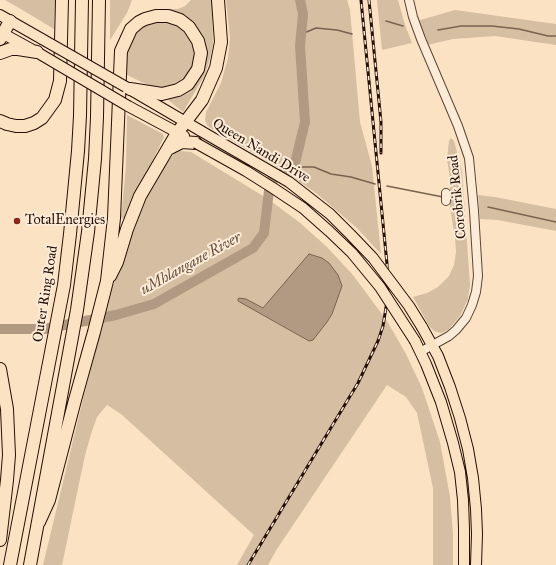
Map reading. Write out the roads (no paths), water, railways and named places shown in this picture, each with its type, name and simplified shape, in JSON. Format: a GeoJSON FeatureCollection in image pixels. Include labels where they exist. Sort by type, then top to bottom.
{"type":"FeatureCollection","features":[{"type":"Feature","properties":{"kind":"highway"},"geometry":{"type":"LineString","coordinates":[[0,121],[16,126],[25,126],[34,123],[42,118],[56,100],[60,80],[62,0]]}},
{"type":"Feature","properties":{"kind":"highway","name":"Outer Ring Road"},"geometry":{"type":"LineString","coordinates":[[10,565],[53,348],[64,284],[79,144],[82,0]]}},
{"type":"Feature","properties":{"kind":"highway"},"geometry":{"type":"LineString","coordinates":[[30,565],[82,282],[95,159],[98,106],[99,0]]}},
{"type":"Feature","properties":{"kind":"highway"},"geometry":{"type":"LineString","coordinates":[[106,284],[117,262],[127,229],[140,196],[177,133],[202,100],[216,68],[221,42],[218,0]]}},
{"type":"Feature","properties":{"kind":"highway"},"geometry":{"type":"LineString","coordinates":[[39,522],[50,500],[106,284],[114,218],[121,59],[125,40],[134,25],[150,17],[168,16],[180,20],[189,27],[198,41],[201,53],[198,69],[188,84],[178,90],[162,94],[128,88]]}},
{"type":"Feature","properties":{"kind":"highway"},"geometry":{"type":"LineString","coordinates":[[1,35],[5,18]]}},
{"type":"Feature","properties":{"kind":"highway"},"geometry":{"type":"LineString","coordinates":[[0,53],[11,49],[18,49],[38,53]]}},
{"type":"Feature","properties":{"kind":"highway"},"geometry":{"type":"LineString","coordinates":[[167,149],[182,142],[196,143]]}},
{"type":"Feature","properties":{"kind":"highway"},"geometry":{"type":"LineString","coordinates":[[0,369],[7,409],[9,454],[0,540]]}},
{"type":"Feature","properties":{"kind":"main road","name":"Queen Nandi Drive"},"geometry":{"type":"LineString","coordinates":[[5,18],[288,182],[330,214],[373,258],[400,294],[433,346],[450,387],[468,449],[473,478],[477,534],[476,565]]}},
{"type":"Feature","properties":{"kind":"main road","name":"Queen Nandi Drive"},"geometry":{"type":"LineString","coordinates":[[1,35],[38,53],[128,106],[246,171],[303,208],[329,230],[352,253],[380,287],[415,341],[446,416],[460,472],[464,529],[464,565]]}},
{"type":"Feature","properties":{"kind":"street","name":"Corobrik Road"},"geometry":{"type":"LineString","coordinates":[[409,0],[421,39],[464,142],[471,170],[478,276],[476,292],[466,318],[449,336],[420,352]]}},
{"type":"Feature","properties":{"kind":"waterway","name":"uMhlangane River"},"geometry":{"type":"LineString","coordinates":[[0,329],[44,329],[116,315],[154,304],[253,248],[264,233],[270,182],[282,173],[294,167],[305,122],[300,46],[303,14],[300,0]]}},
{"type":"Feature","properties":{"kind":"waterway"},"geometry":{"type":"LineString","coordinates":[[386,21],[403,26]]}},
{"type":"Feature","properties":{"kind":"waterway"},"geometry":{"type":"LineString","coordinates":[[438,30],[461,26],[492,26],[519,29],[548,36],[556,36]]}},
{"type":"Feature","properties":{"kind":"waterway"},"geometry":{"type":"LineString","coordinates":[[300,43],[304,33],[316,28],[337,30],[352,34]]}},
{"type":"Feature","properties":{"kind":"waterway"},"geometry":{"type":"LineString","coordinates":[[294,167],[314,167],[331,174],[351,177],[375,184]]}},
{"type":"Feature","properties":{"kind":"waterway"},"geometry":{"type":"LineString","coordinates":[[387,186],[443,197]]}},
{"type":"Feature","properties":{"kind":"waterway"},"geometry":{"type":"LineString","coordinates":[[449,198],[457,199]]}},
{"type":"Feature","properties":{"kind":"waterway"},"geometry":{"type":"LineString","coordinates":[[488,207],[556,222]]}},
{"type":"Feature","properties":{"kind":"railway"},"geometry":{"type":"LineString","coordinates":[[248,565],[358,383],[378,341],[383,326],[388,295],[387,264],[361,0]]}},
{"type":"Feature","properties":{"kind":"railway"},"geometry":{"type":"LineString","coordinates":[[369,0],[381,122],[381,153]]}},
{"type":"Feature","properties":{"kind":"place","name":"TotalEnergies"},"geometry":{"type":"Point","coordinates":[17,221]}}]}
